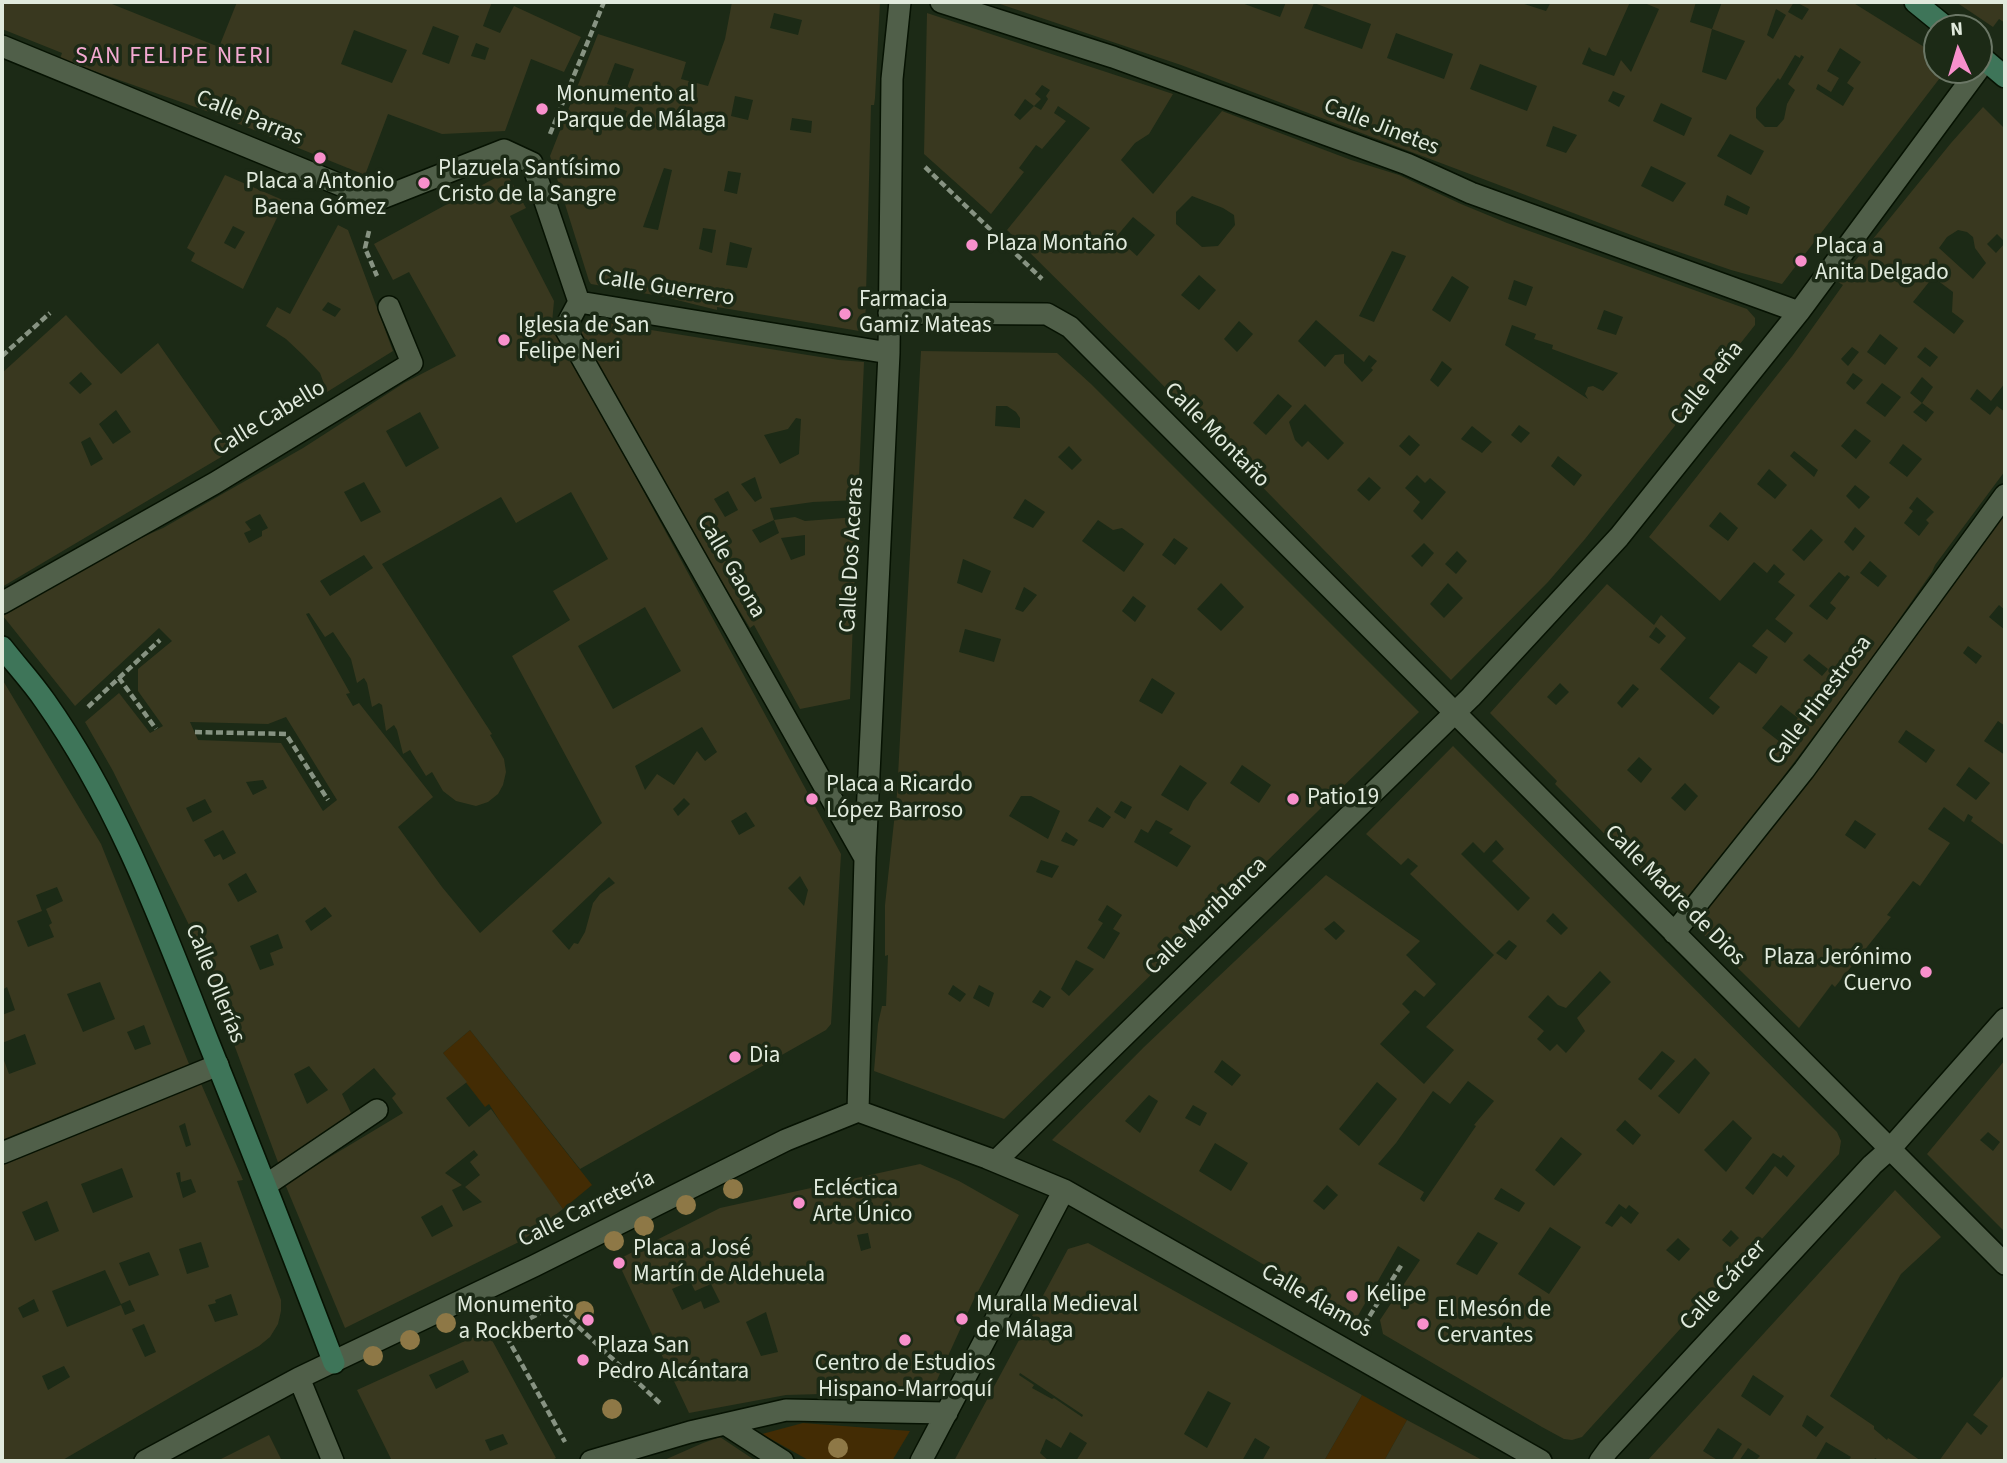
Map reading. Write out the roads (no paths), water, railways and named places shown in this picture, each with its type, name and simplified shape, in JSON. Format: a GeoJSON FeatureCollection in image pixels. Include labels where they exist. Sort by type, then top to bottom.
{"type":"FeatureCollection","features":[{"type":"Feature","properties":{"kind":"street","name":"Calle Dos Aceras"},"geometry":{"type":"LineString","coordinates":[[858,1111],[865,858],[889,353],[892,79],[900,2]]}},
{"type":"Feature","properties":{"kind":"street","name":"Calle Jinetes"},"geometry":{"type":"LineString","coordinates":[[941,2],[1113,57],[1407,164],[1471,193],[1799,312]]}},
{"type":"Feature","properties":{"kind":"street"},"geometry":{"type":"LineString","coordinates":[[1915,2],[1930,14]]}},
{"type":"Feature","properties":{"kind":"street","name":"Calle Parras"},"geometry":{"type":"LineString","coordinates":[[2,46],[368,197],[504,150],[532,163]]}},
{"type":"Feature","properties":{"kind":"street","name":"Calle Peña"},"geometry":{"type":"LineString","coordinates":[[1456,711],[1619,537],[1799,312],[1965,84]]}},
{"type":"Feature","properties":{"kind":"street","name":"Calle Guerrero"},"geometry":{"type":"LineString","coordinates":[[532,163],[579,302],[889,353]]}},
{"type":"Feature","properties":{"kind":"street","name":"Calle Gaona"},"geometry":{"type":"LineString","coordinates":[[579,302],[565,328],[865,858]]}},
{"type":"Feature","properties":{"kind":"street","name":"Calle Cabello"},"geometry":{"type":"LineString","coordinates":[[2,603],[215,483],[412,363],[389,307]]}},
{"type":"Feature","properties":{"kind":"street","name":"Calle Montaño"},"geometry":{"type":"LineString","coordinates":[[890,313],[1046,314],[1070,327],[1456,711]]}},
{"type":"Feature","properties":{"kind":"street","name":"Calle Hinestrosa"},"geometry":{"type":"LineString","coordinates":[[1674,933],[1804,770],[2005,495]]}},
{"type":"Feature","properties":{"kind":"street","name":"Calle Ollerías"},"geometry":{"type":"LineString","coordinates":[[2,647],[44,699],[64,729],[144,879],[334,1363]]}},
{"type":"Feature","properties":{"kind":"street","name":"Calle Madre de Dios"},"geometry":{"type":"LineString","coordinates":[[1456,711],[2005,1264]]}},
{"type":"Feature","properties":{"kind":"street","name":"Calle Mariblanca"},"geometry":{"type":"LineString","coordinates":[[996,1161],[1456,711]]}},
{"type":"Feature","properties":{"kind":"street"},"geometry":{"type":"LineString","coordinates":[[1890,1149],[2005,1019]]}},
{"type":"Feature","properties":{"kind":"street"},"geometry":{"type":"LineString","coordinates":[[2,1153],[218,1065]]}},
{"type":"Feature","properties":{"kind":"street"},"geometry":{"type":"LineString","coordinates":[[266,1185],[377,1110]]}},
{"type":"Feature","properties":{"kind":"street"},"geometry":{"type":"LineString","coordinates":[[858,1111],[996,1161],[1064,1190],[921,1461]]}},
{"type":"Feature","properties":{"kind":"street","name":"Calle Carretería"},"geometry":{"type":"LineString","coordinates":[[145,1461],[299,1378],[786,1140],[858,1111]]}},
{"type":"Feature","properties":{"kind":"street","name":"Calle Cárcer"},"geometry":{"type":"LineString","coordinates":[[1600,1461],[1890,1149]]}},
{"type":"Feature","properties":{"kind":"street","name":"Calle Álamos"},"geometry":{"type":"LineString","coordinates":[[1064,1190],[1541,1461]]}},
{"type":"Feature","properties":{"kind":"street"},"geometry":{"type":"LineString","coordinates":[[299,1378],[333,1461]]}},
{"type":"Feature","properties":{"kind":"street"},"geometry":{"type":"LineString","coordinates":[[591,1461],[694,1431],[786,1410],[947,1413]]}},
{"type":"Feature","properties":{"kind":"street"},"geometry":{"type":"LineString","coordinates":[[725,1424],[783,1461]]}},
{"type":"Feature","properties":{"kind":"place","name":"Monumento al Parque de Málaga"},"geometry":{"type":"Point","coordinates":[542,109]}},
{"type":"Feature","properties":{"kind":"place","name":"Placa a Antonio Baena Gómez"},"geometry":{"type":"Point","coordinates":[320,158]}},
{"type":"Feature","properties":{"kind":"place","name":"Plazuela Santísimo Cristo de la Sangre"},"geometry":{"type":"Point","coordinates":[424,183]}},
{"type":"Feature","properties":{"kind":"place","name":"Plaza Montaño"},"geometry":{"type":"Point","coordinates":[972,245]}},
{"type":"Feature","properties":{"kind":"place","name":"Placa a Anita Delgado"},"geometry":{"type":"Point","coordinates":[1801,261]}},
{"type":"Feature","properties":{"kind":"place","name":"Farmacia Gamiz Mateas"},"geometry":{"type":"Point","coordinates":[845,314]}},
{"type":"Feature","properties":{"kind":"place","name":"Iglesia de San Felipe Neri"},"geometry":{"type":"Point","coordinates":[504,340]}},
{"type":"Feature","properties":{"kind":"place","name":"Placa a Ricardo López Barroso"},"geometry":{"type":"Point","coordinates":[812,799]}},
{"type":"Feature","properties":{"kind":"place","name":"Patio19"},"geometry":{"type":"Point","coordinates":[1293,799]}},
{"type":"Feature","properties":{"kind":"place","name":"Plaza Jerónimo Cuervo"},"geometry":{"type":"Point","coordinates":[1926,972]}},
{"type":"Feature","properties":{"kind":"place","name":"Dia"},"geometry":{"type":"Point","coordinates":[735,1057]}},
{"type":"Feature","properties":{"kind":"place","name":"Ecléctica Arte Único"},"geometry":{"type":"Point","coordinates":[799,1203]}},
{"type":"Feature","properties":{"kind":"place","name":"Placa a José Martín de Aldehuela"},"geometry":{"type":"Point","coordinates":[619,1263]}},
{"type":"Feature","properties":{"kind":"place","name":"Kelipe"},"geometry":{"type":"Point","coordinates":[1352,1296]}},
{"type":"Feature","properties":{"kind":"place","name":"Muralla Medieval de Málaga"},"geometry":{"type":"Point","coordinates":[962,1319]}},
{"type":"Feature","properties":{"kind":"place","name":"Monumento a Rockberto"},"geometry":{"type":"Point","coordinates":[588,1320]}},
{"type":"Feature","properties":{"kind":"place","name":"El Mesón de Cervantes"},"geometry":{"type":"Point","coordinates":[1423,1324]}},
{"type":"Feature","properties":{"kind":"place","name":"Centro de Estudios Hispano-Marroquí"},"geometry":{"type":"Point","coordinates":[905,1340]}},
{"type":"Feature","properties":{"kind":"place","name":"Plaza San Pedro Alcántara"},"geometry":{"type":"Point","coordinates":[583,1360]}},
{"type":"Feature","properties":{"kind":"district","name":"SAN FELIPE NERI"},"geometry":{"type":"Point","coordinates":[174,58]}}]}
